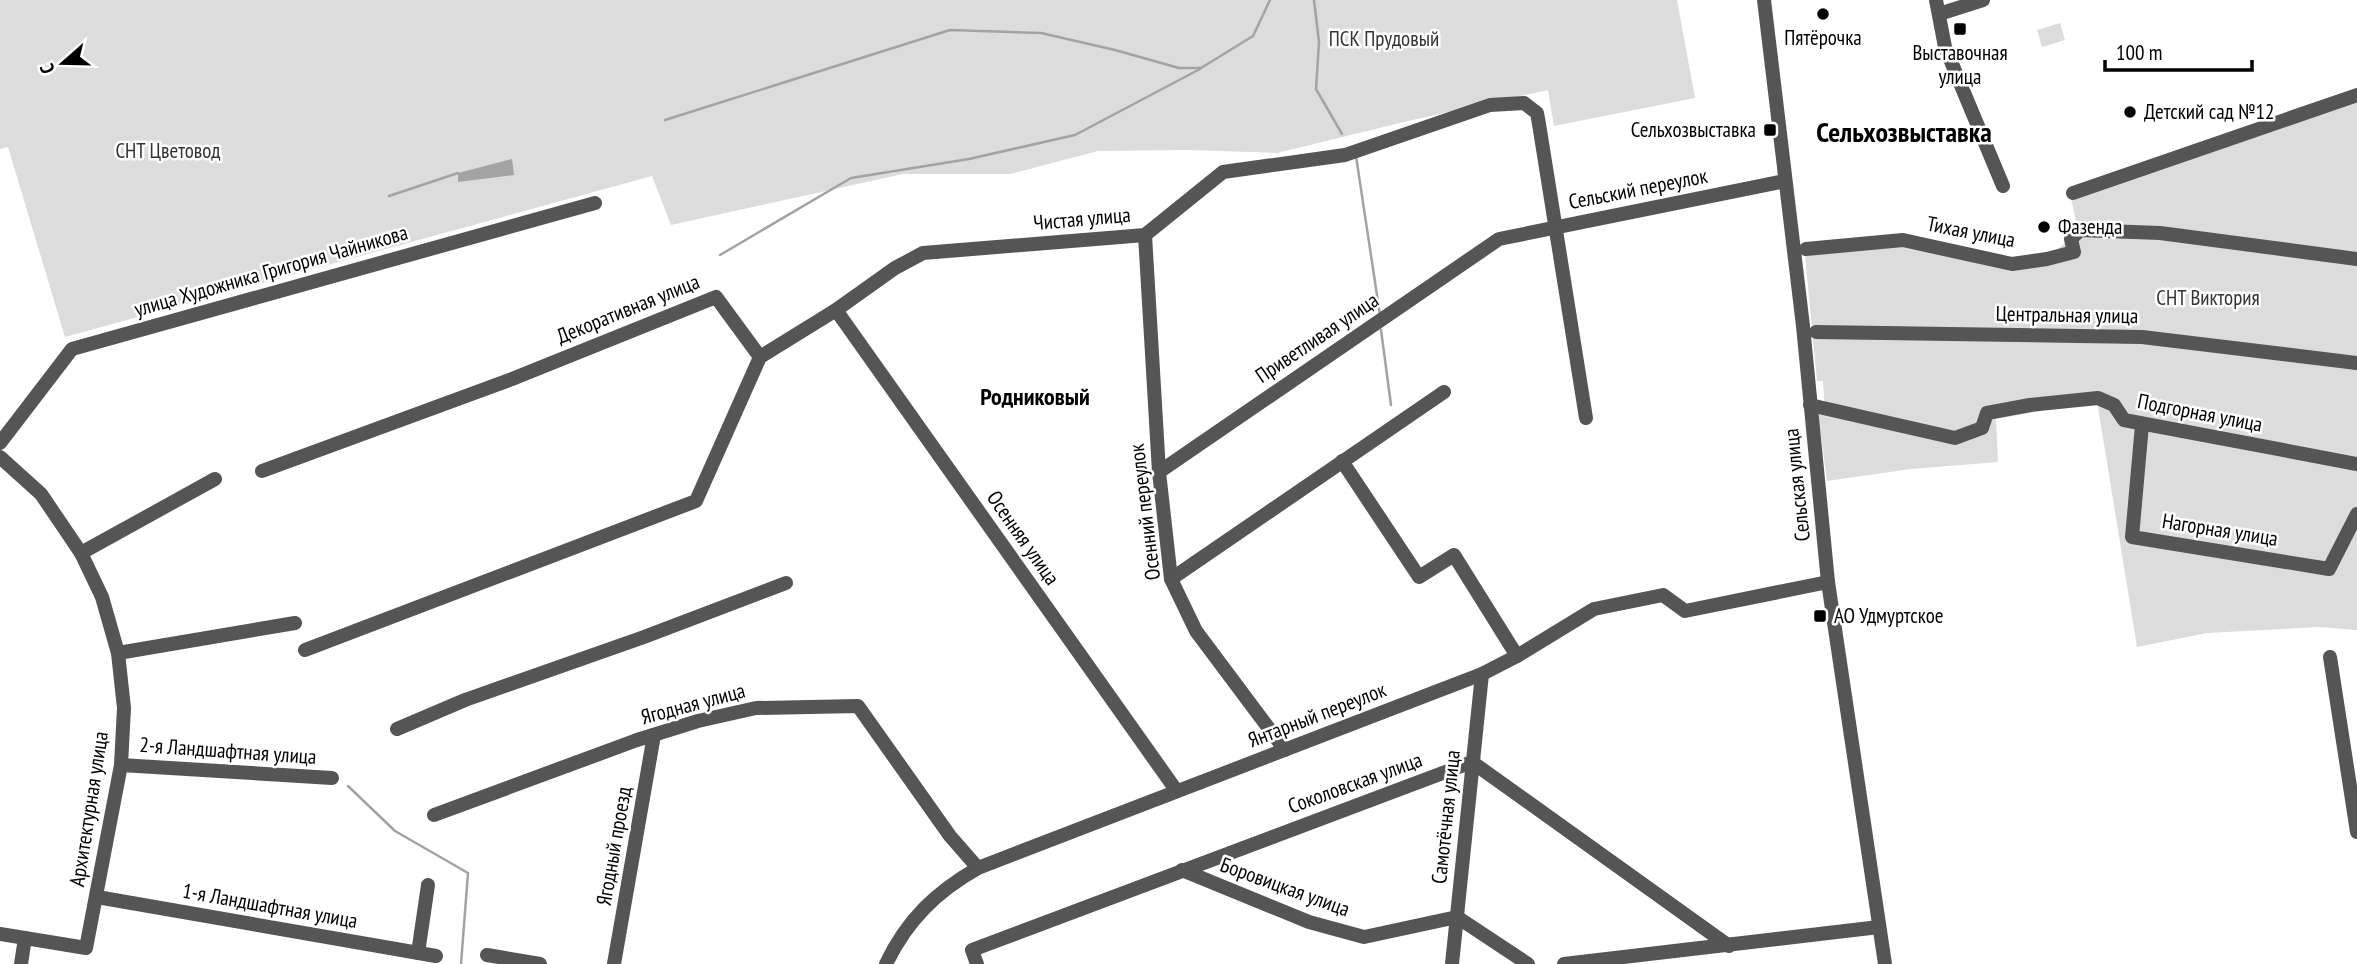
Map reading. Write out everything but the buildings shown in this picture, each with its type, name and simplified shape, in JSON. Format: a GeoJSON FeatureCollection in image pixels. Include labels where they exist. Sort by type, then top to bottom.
{"type":"FeatureCollection","features":[{"type":"Feature","properties":{"kind":"street","name":"Сельская улица"},"geometry":{"type":"LineString","coordinates":[[1764,0],[1803,326],[1828,582],[1885,964]]}},
{"type":"Feature","properties":{"kind":"street"},"geometry":{"type":"LineString","coordinates":[[1983,0],[1938,7],[1948,57],[2003,186]]}},
{"type":"Feature","properties":{"kind":"street"},"geometry":{"type":"LineString","coordinates":[[2073,193],[2357,95]]}},
{"type":"Feature","properties":{"kind":"street","name":"Чистая улица"},"geometry":{"type":"LineString","coordinates":[[760,357],[836,310],[895,268],[923,253],[1145,234],[1223,172],[1345,155],[1490,105],[1524,103],[1537,113],[1586,418]]}},
{"type":"Feature","properties":{"kind":"street","name":"Сельский переулок"},"geometry":{"type":"LineString","coordinates":[[1499,239],[1785,181]]}},
{"type":"Feature","properties":{"kind":"street","name":"улица Художника Григория Чайникова"},"geometry":{"type":"LineString","coordinates":[[0,443],[72,349],[595,203]]}},
{"type":"Feature","properties":{"kind":"street","name":"Тихая улица"},"geometry":{"type":"LineString","coordinates":[[1806,249],[1903,240],[2012,264],[2074,252],[2071,239],[2080,230],[2160,233],[2357,259]]}},
{"type":"Feature","properties":{"kind":"street","name":"Осенний переулок"},"geometry":{"type":"LineString","coordinates":[[1145,234],[1159,472],[1171,579],[1195,631],[1285,750]]}},
{"type":"Feature","properties":{"kind":"street","name":"Приветливая улица"},"geometry":{"type":"LineString","coordinates":[[1159,472],[1499,239]]}},
{"type":"Feature","properties":{"kind":"street","name":"Декоративная улица"},"geometry":{"type":"LineString","coordinates":[[262,471],[512,379],[716,296],[760,357]]}},
{"type":"Feature","properties":{"kind":"street","name":"Осенняя улица"},"geometry":{"type":"LineString","coordinates":[[836,310],[1177,790]]}},
{"type":"Feature","properties":{"kind":"street","name":"Центральная улица"},"geometry":{"type":"LineString","coordinates":[[1816,332],[2141,337],[2357,363]]}},
{"type":"Feature","properties":{"kind":"street"},"geometry":{"type":"LineString","coordinates":[[305,650],[696,500],[760,357]]}},
{"type":"Feature","properties":{"kind":"street"},"geometry":{"type":"LineString","coordinates":[[1171,579],[1444,392]]}},
{"type":"Feature","properties":{"kind":"street","name":"Подгорная улица"},"geometry":{"type":"LineString","coordinates":[[1810,405],[1955,438],[1982,428],[1987,413],[2030,405],[2098,398],[2114,405],[2124,421],[2357,464]]}},
{"type":"Feature","properties":{"kind":"street","name":"Нагорная улица"},"geometry":{"type":"LineString","coordinates":[[2142,425],[2132,537],[2329,569],[2357,514]]}},
{"type":"Feature","properties":{"kind":"street","name":"Архитектурная улица"},"geometry":{"type":"LineString","coordinates":[[0,457],[41,494],[81,553],[102,597],[118,653],[124,708],[121,765],[86,948],[25,938]]}},
{"type":"Feature","properties":{"kind":"street"},"geometry":{"type":"LineString","coordinates":[[1342,461],[1419,577],[1454,555],[1517,656]]}},
{"type":"Feature","properties":{"kind":"street"},"geometry":{"type":"LineString","coordinates":[[81,553],[215,479]]}},
{"type":"Feature","properties":{"kind":"street","name":"Янтарный переулок"},"geometry":{"type":"LineString","coordinates":[[886,964],[898,939],[919,911],[960,878],[978,868],[1482,674],[1594,609],[1663,595],[1685,611],[1828,582]]}},
{"type":"Feature","properties":{"kind":"street"},"geometry":{"type":"LineString","coordinates":[[397,729],[465,700],[644,637],[786,583]]}},
{"type":"Feature","properties":{"kind":"street"},"geometry":{"type":"LineString","coordinates":[[118,653],[295,623]]}},
{"type":"Feature","properties":{"kind":"street"},"geometry":{"type":"LineString","coordinates":[[2330,657],[2357,832]]}},
{"type":"Feature","properties":{"kind":"street","name":"Самотёчная улица"},"geometry":{"type":"LineString","coordinates":[[1452,964],[1482,674]]}},
{"type":"Feature","properties":{"kind":"street","name":"Ягодная улица"},"geometry":{"type":"LineString","coordinates":[[434,815],[654,735],[740,710],[858,706],[950,836],[978,868]]}},
{"type":"Feature","properties":{"kind":"street","name":"Ягодный проезд"},"geometry":{"type":"LineString","coordinates":[[614,964],[654,735]]}},
{"type":"Feature","properties":{"kind":"street"},"geometry":{"type":"LineString","coordinates":[[1472,762],[1729,946]]}},
{"type":"Feature","properties":{"kind":"street","name":"Соколовская улица"},"geometry":{"type":"LineString","coordinates":[[977,964],[972,950],[1472,762]]}},
{"type":"Feature","properties":{"kind":"street","name":"2-я Ландшафтная улица"},"geometry":{"type":"LineString","coordinates":[[121,765],[332,778]]}},
{"type":"Feature","properties":{"kind":"street","name":"Боровицкая улица"},"geometry":{"type":"LineString","coordinates":[[1182,870],[1298,918],[1364,937],[1457,917]]}},
{"type":"Feature","properties":{"kind":"street"},"geometry":{"type":"LineString","coordinates":[[418,953],[428,885]]}},
{"type":"Feature","properties":{"kind":"street","name":"1-я Ландшафтная улица"},"geometry":{"type":"LineString","coordinates":[[97,897],[436,956]]}},
{"type":"Feature","properties":{"kind":"street"},"geometry":{"type":"LineString","coordinates":[[1457,917],[1528,964]]}},
{"type":"Feature","properties":{"kind":"street"},"geometry":{"type":"LineString","coordinates":[[1564,964],[1879,927]]}},
{"type":"Feature","properties":{"kind":"street"},"geometry":{"type":"LineString","coordinates":[[0,933],[25,938],[20,964]]}},
{"type":"Feature","properties":{"kind":"street"},"geometry":{"type":"LineString","coordinates":[[487,955],[540,964]]}},
{"type":"Feature","properties":{"kind":"green space"},"geometry":{"type":"Polygon","coordinates":[[[0,0],[1677,0],[1695,98],[1554,126],[1548,90],[1277,153],[1098,151],[1010,174],[903,174],[671,225],[652,176],[65,337],[8,147],[0,149],[0,0]]]}},
{"type":"Feature","properties":{"kind":"green space"},"geometry":{"type":"Polygon","coordinates":[[[2060,23],[2065,40],[2042,47],[2037,30],[2060,23]]]}},
{"type":"Feature","properties":{"kind":"green space","name":"СНТ Виктория"},"geometry":{"type":"Polygon","coordinates":[[[2357,88],[2357,630],[2319,627],[2207,633],[2137,647],[2097,401],[1996,419],[1998,462],[1911,469],[1827,481],[1818,413],[1825,412],[1823,381],[1817,381],[1804,245],[1904,235],[2012,258],[2053,253],[2065,243],[2077,226],[2069,189],[2357,88]]]}},
{"type":"Feature","properties":{"kind":"shaded area"},"geometry":{"type":"Polygon","coordinates":[[[512,159],[514,175],[458,182],[458,173],[512,159]]]}},
{"type":"Feature","properties":{"kind":"waterway"},"geometry":{"type":"LineString","coordinates":[[665,120],[950,30],[1041,33],[1179,68],[1201,68],[1253,36],[1270,0]]}},
{"type":"Feature","properties":{"kind":"waterway"},"geometry":{"type":"LineString","coordinates":[[1314,0],[1319,42],[1316,89],[1342,134]]}},
{"type":"Feature","properties":{"kind":"waterway"},"geometry":{"type":"LineString","coordinates":[[720,255],[851,178],[969,159],[1075,135],[1200,69]]}},
{"type":"Feature","properties":{"kind":"waterway"},"geometry":{"type":"LineString","coordinates":[[1356,156],[1380,315]]}},
{"type":"Feature","properties":{"kind":"waterway"},"geometry":{"type":"LineString","coordinates":[[389,196],[458,173]]}},
{"type":"Feature","properties":{"kind":"waterway"},"geometry":{"type":"LineString","coordinates":[[1381,330],[1391,405]]}},
{"type":"Feature","properties":{"kind":"waterway"},"geometry":{"type":"LineString","coordinates":[[348,786],[395,831],[468,873],[461,964]]}},
{"type":"Feature","properties":{"kind":"place","name":"Пятёрочка"},"geometry":{"type":"Point","coordinates":[1823,14]}},
{"type":"Feature","properties":{"kind":"place","name":"Выставочная улица"},"geometry":{"type":"Point","coordinates":[1960,29]}},
{"type":"Feature","properties":{"kind":"place","name":"Детский сад №12"},"geometry":{"type":"Point","coordinates":[2130,112]}},
{"type":"Feature","properties":{"kind":"place","name":"Сельхозвыставка"},"geometry":{"type":"Point","coordinates":[1770,130]}},
{"type":"Feature","properties":{"kind":"place","name":"Фазенда"},"geometry":{"type":"Point","coordinates":[2044,227]}},
{"type":"Feature","properties":{"kind":"place","name":"АО Удмуртское"},"geometry":{"type":"Point","coordinates":[1820,616]}},
{"type":"Feature","properties":{"kind":"district","name":"Сельхозвыставка"},"geometry":{"type":"Point","coordinates":[1904,132]}},
{"type":"Feature","properties":{"kind":"district","name":"Родниковый"},"geometry":{"type":"Point","coordinates":[1035,397]}},
{"type":"Feature","properties":{"kind":"park label","name":"ПСК Прудовый"},"geometry":{"type":"Point","coordinates":[1384,39]}},
{"type":"Feature","properties":{"kind":"park label","name":"СНТ Цветовод"},"geometry":{"type":"Point","coordinates":[168,151]}}]}
